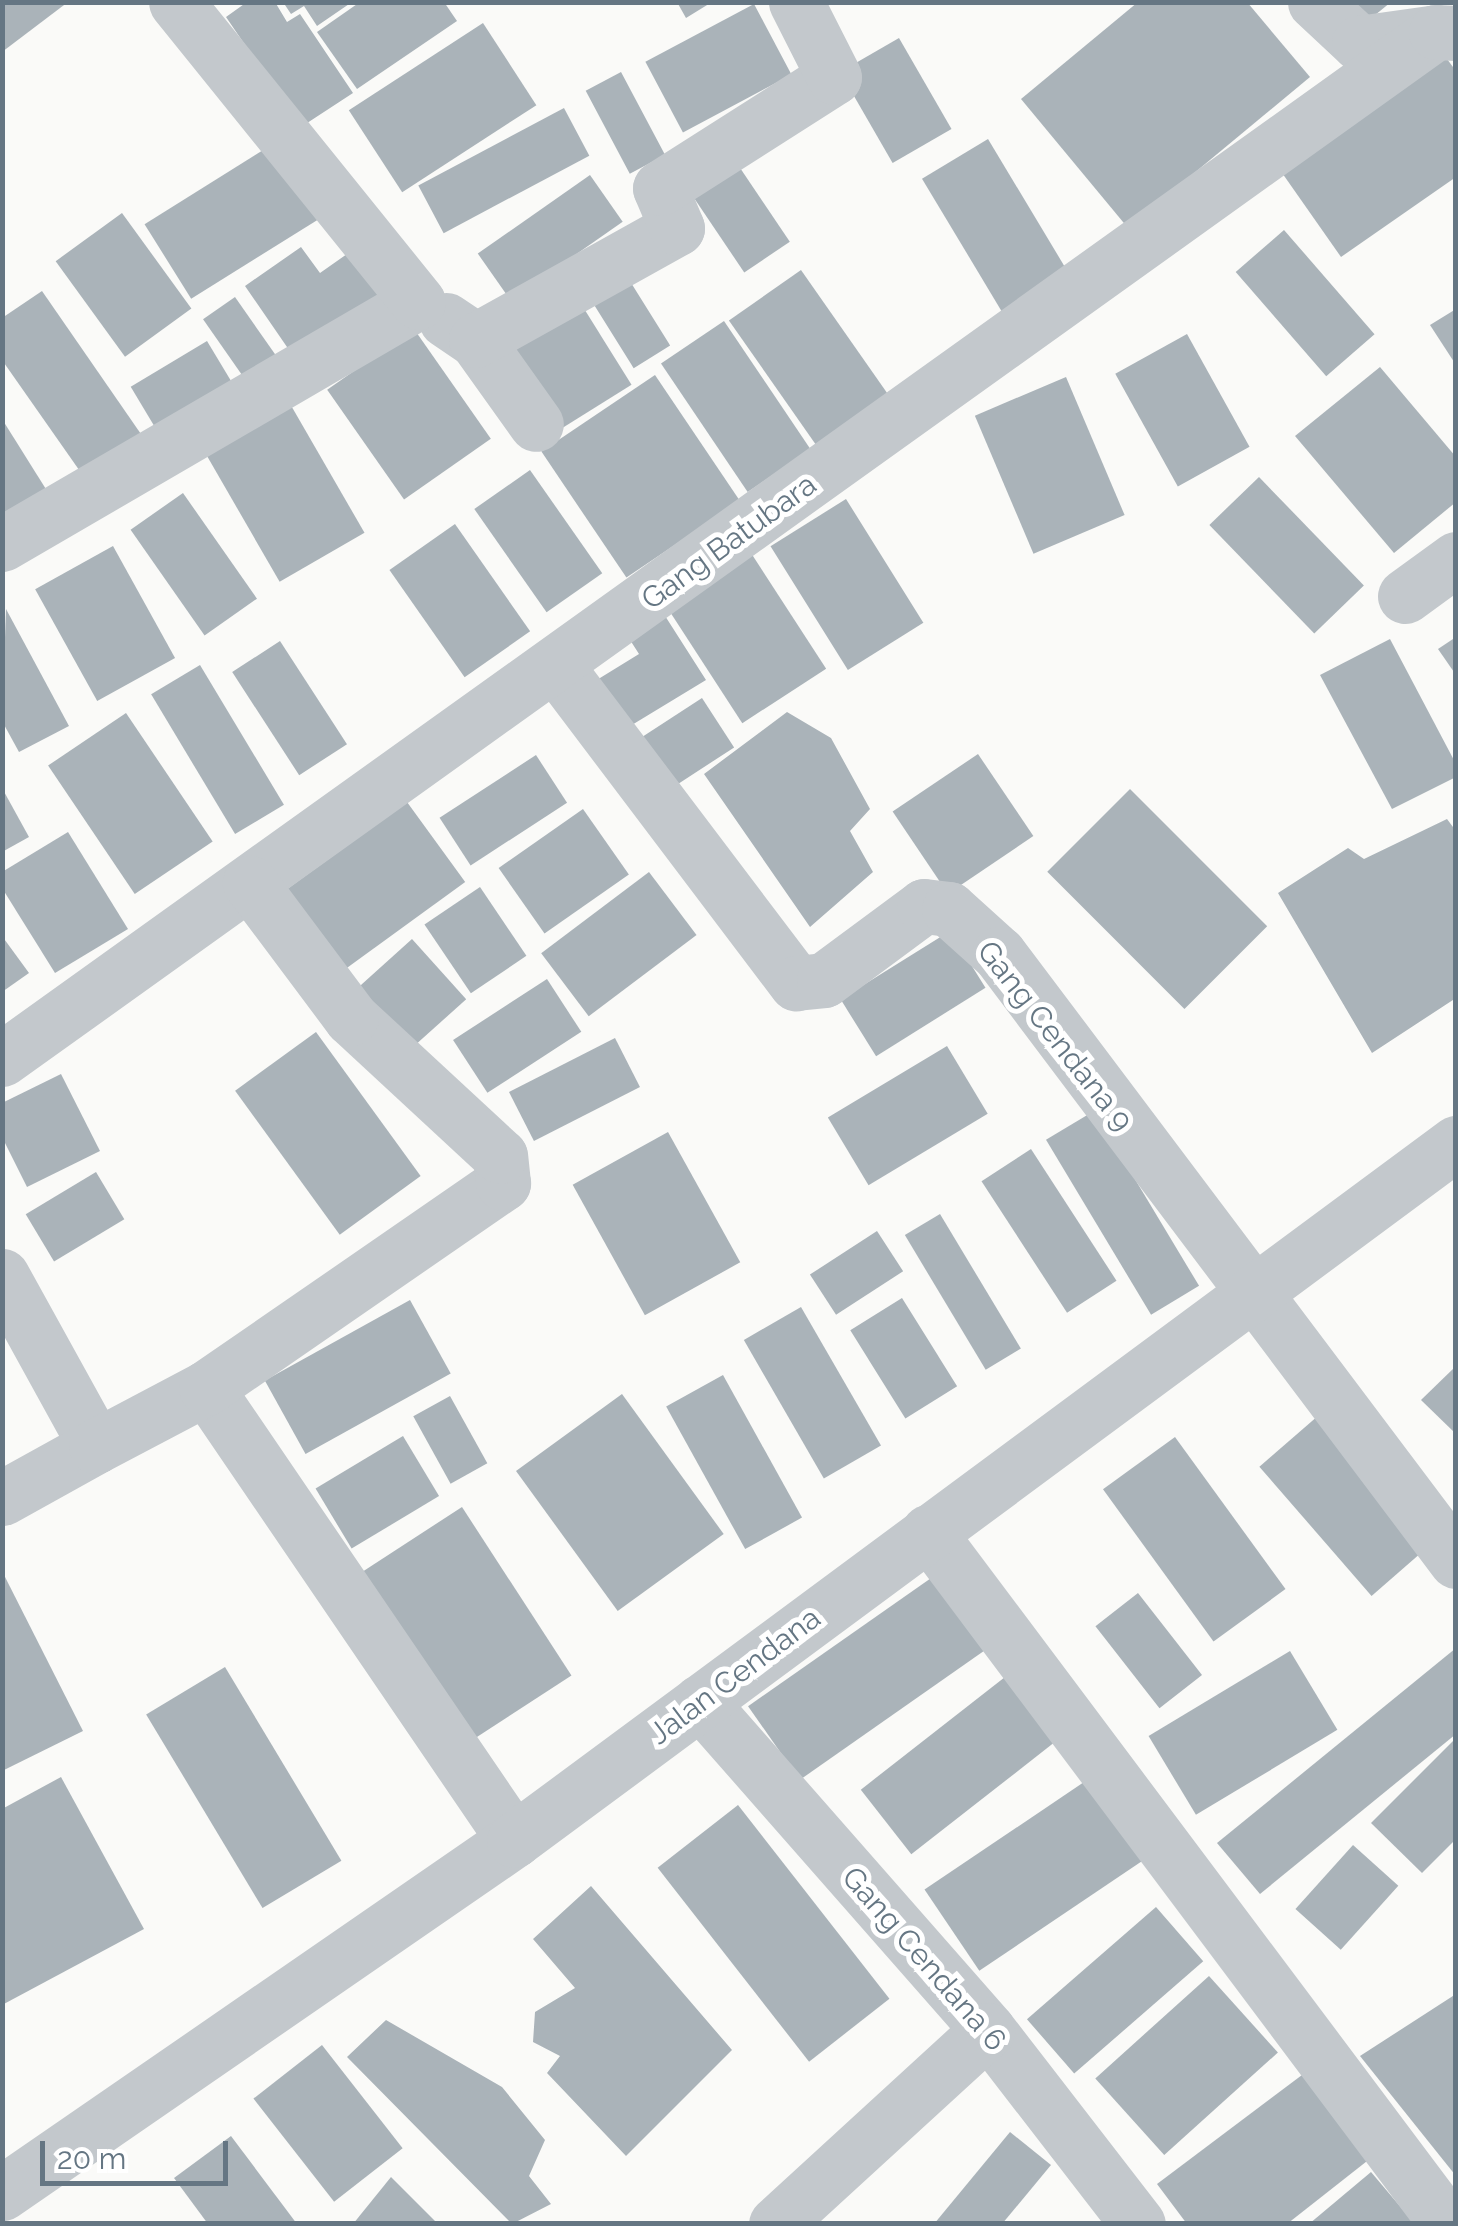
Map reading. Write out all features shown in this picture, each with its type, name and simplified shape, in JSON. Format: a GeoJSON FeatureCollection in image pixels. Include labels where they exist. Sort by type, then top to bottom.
{"type":"FeatureCollection","features":[{"type":"Feature","properties":{"kind":"street"},"geometry":{"type":"LineString","coordinates":[[176,2],[418,302],[476,340],[536,424]]}},
{"type":"Feature","properties":{"kind":"street"},"geometry":{"type":"LineString","coordinates":[[476,340],[678,228],[660,188],[834,78],[796,2]]}},
{"type":"Feature","properties":{"kind":"street"},"geometry":{"type":"LineString","coordinates":[[1316,2],[1359,44],[1446,32]]}},
{"type":"Feature","properties":{"kind":"street","name":"Gang Batubara"},"geometry":{"type":"LineString","coordinates":[[2,1059],[1446,32]]}},
{"type":"Feature","properties":{"kind":"street"},"geometry":{"type":"LineString","coordinates":[[2,544],[418,302]]}},
{"type":"Feature","properties":{"kind":"street"},"geometry":{"type":"LineString","coordinates":[[1404,596],[1456,558]]}},
{"type":"Feature","properties":{"kind":"street","name":"Gang Cendana 9"},"geometry":{"type":"LineString","coordinates":[[556,666],[796,983],[824,980],[924,906],[949,909],[999,954],[1248,1294]]}},
{"type":"Feature","properties":{"kind":"street"},"geometry":{"type":"LineString","coordinates":[[2,1498],[206,1388],[496,1192],[504,1174],[500,1156],[351,1018],[250,884]]}},
{"type":"Feature","properties":{"kind":"street","name":"Jalan Cendana"},"geometry":{"type":"LineString","coordinates":[[2,2193],[514,1840],[1456,1142]]}},
{"type":"Feature","properties":{"kind":"street"},"geometry":{"type":"LineString","coordinates":[[2,1276],[96,1446]]}},
{"type":"Feature","properties":{"kind":"street"},"geometry":{"type":"LineString","coordinates":[[1248,1294],[1456,1561]]}},
{"type":"Feature","properties":{"kind":"street"},"geometry":{"type":"LineString","coordinates":[[206,1388],[514,1840]]}},
{"type":"Feature","properties":{"kind":"street"},"geometry":{"type":"LineString","coordinates":[[928,1532],[1447,2224]]}},
{"type":"Feature","properties":{"kind":"street","name":"Gang Cendana 6"},"geometry":{"type":"LineString","coordinates":[[700,1702],[988,2030],[1138,2224]]}},
{"type":"Feature","properties":{"kind":"street"},"geometry":{"type":"LineString","coordinates":[[776,2224],[988,2030]]}},
{"type":"Feature","properties":{"kind":"building"},"geometry":{"type":"Polygon","coordinates":[[[2,2],[68,2],[2,52],[2,2]]]}},
{"type":"Feature","properties":{"kind":"building"},"geometry":{"type":"Polygon","coordinates":[[[247,2],[275,2],[287,22],[300,14],[353,93],[301,127],[226,17],[247,2]]]}},
{"type":"Feature","properties":{"kind":"building"},"geometry":{"type":"Polygon","coordinates":[[[283,2],[352,2],[317,26],[304,6],[291,14],[283,2]]]}},
{"type":"Feature","properties":{"kind":"building"},"geometry":{"type":"Polygon","coordinates":[[[360,2],[444,2],[457,21],[357,89],[317,32],[360,2]]]}},
{"type":"Feature","properties":{"kind":"building"},"geometry":{"type":"Polygon","coordinates":[[[677,2],[712,2],[686,18],[677,2]]]}},
{"type":"Feature","properties":{"kind":"building"},"geometry":{"type":"Polygon","coordinates":[[[1138,2],[1247,2],[1310,77],[1128,228],[1021,99],[1138,2]]]}},
{"type":"Feature","properties":{"kind":"building"},"geometry":{"type":"Polygon","coordinates":[[[1355,2],[1391,2],[1369,20],[1355,2]]]}},
{"type":"Feature","properties":{"kind":"building"},"geometry":{"type":"Polygon","coordinates":[[[754,4],[792,75],[683,132],[645,62],[754,4]]]}},
{"type":"Feature","properties":{"kind":"building"},"geometry":{"type":"Polygon","coordinates":[[[483,23],[536,105],[402,192],[349,110],[483,23]]]}},
{"type":"Feature","properties":{"kind":"building"},"geometry":{"type":"Polygon","coordinates":[[[899,38],[952,129],[893,163],[840,72],[899,38]]]}},
{"type":"Feature","properties":{"kind":"building"},"geometry":{"type":"Polygon","coordinates":[[[1444,55],[1456,71],[1456,177],[1341,257],[1280,170],[1444,55]]]}},
{"type":"Feature","properties":{"kind":"building"},"geometry":{"type":"Polygon","coordinates":[[[621,72],[665,155],[630,174],[586,91],[621,72]]]}},
{"type":"Feature","properties":{"kind":"building"},"geometry":{"type":"Polygon","coordinates":[[[564,108],[589,156],[444,233],[418,185],[564,108]]]}},
{"type":"Feature","properties":{"kind":"building"},"geometry":{"type":"Polygon","coordinates":[[[988,139],[1068,273],[1002,312],[922,179],[988,139]]]}},
{"type":"Feature","properties":{"kind":"building"},"geometry":{"type":"Polygon","coordinates":[[[276,142],[323,217],[191,299],[145,224],[276,142]]]}},
{"type":"Feature","properties":{"kind":"building"},"geometry":{"type":"Polygon","coordinates":[[[730,153],[790,242],[744,272],[684,184],[730,153]]]}},
{"type":"Feature","properties":{"kind":"building"},"geometry":{"type":"Polygon","coordinates":[[[590,175],[623,222],[510,300],[478,254],[590,175]]]}},
{"type":"Feature","properties":{"kind":"building"},"geometry":{"type":"Polygon","coordinates":[[[122,213],[191,308],[125,357],[56,261],[122,213]]]}},
{"type":"Feature","properties":{"kind":"building"},"geometry":{"type":"Polygon","coordinates":[[[1284,230],[1375,334],[1326,376],[1236,272],[1284,230]]]}},
{"type":"Feature","properties":{"kind":"building"},"geometry":{"type":"Polygon","coordinates":[[[301,247],[320,273],[347,254],[396,297],[298,363],[245,286],[301,247]]]}},
{"type":"Feature","properties":{"kind":"building"},"geometry":{"type":"Polygon","coordinates":[[[623,270],[670,345],[634,368],[587,293],[623,270]]]}},
{"type":"Feature","properties":{"kind":"building"},"geometry":{"type":"Polygon","coordinates":[[[801,270],[896,406],[824,456],[729,320],[801,270]]]}},
{"type":"Feature","properties":{"kind":"building"},"geometry":{"type":"Polygon","coordinates":[[[42,291],[143,437],[84,477],[2,360],[2,318],[42,291]]]}},
{"type":"Feature","properties":{"kind":"building"},"geometry":{"type":"Polygon","coordinates":[[[235,297],[285,369],[254,391],[203,319],[235,297]]]}},
{"type":"Feature","properties":{"kind":"building"},"geometry":{"type":"Polygon","coordinates":[[[578,299],[632,385],[561,429],[508,343],[578,299]]]}},
{"type":"Feature","properties":{"kind":"building"},"geometry":{"type":"Polygon","coordinates":[[[1456,309],[1456,365],[1430,325],[1456,309]]]}},
{"type":"Feature","properties":{"kind":"building"},"geometry":{"type":"Polygon","coordinates":[[[724,321],[811,450],[748,492],[661,363],[724,321]]]}},
{"type":"Feature","properties":{"kind":"building"},"geometry":{"type":"Polygon","coordinates":[[[414,329],[491,439],[404,500],[327,390],[414,329]]]}},
{"type":"Feature","properties":{"kind":"building"},"geometry":{"type":"Polygon","coordinates":[[[1187,334],[1250,447],[1178,487],[1115,374],[1187,334]]]}},
{"type":"Feature","properties":{"kind":"building"},"geometry":{"type":"Polygon","coordinates":[[[207,341],[241,398],[165,443],[131,387],[207,341]]]}},
{"type":"Feature","properties":{"kind":"building"},"geometry":{"type":"Polygon","coordinates":[[[1380,367],[1456,457],[1456,502],[1394,553],[1295,436],[1380,367]]]}},
{"type":"Feature","properties":{"kind":"building"},"geometry":{"type":"Polygon","coordinates":[[[655,375],[740,501],[626,578],[541,452],[655,375]]]}},
{"type":"Feature","properties":{"kind":"building"},"geometry":{"type":"Polygon","coordinates":[[[1066,377],[1125,515],[1033,554],[975,416],[1066,377]]]}},
{"type":"Feature","properties":{"kind":"building"},"geometry":{"type":"Polygon","coordinates":[[[289,402],[364,533],[280,582],[204,451],[289,402]]]}},
{"type":"Feature","properties":{"kind":"building"},"geometry":{"type":"Polygon","coordinates":[[[2,419],[49,494],[2,523],[2,419]]]}},
{"type":"Feature","properties":{"kind":"building"},"geometry":{"type":"Polygon","coordinates":[[[530,470],[602,573],[547,612],[474,509],[530,470]]]}},
{"type":"Feature","properties":{"kind":"building"},"geometry":{"type":"Polygon","coordinates":[[[1259,477],[1364,586],[1314,634],[1209,525],[1259,477]]]}},
{"type":"Feature","properties":{"kind":"building"},"geometry":{"type":"Polygon","coordinates":[[[183,493],[257,599],[205,635],[131,530],[183,493]]]}},
{"type":"Feature","properties":{"kind":"building"},"geometry":{"type":"Polygon","coordinates":[[[846,499],[923,623],[848,670],[771,546],[846,499]]]}},
{"type":"Feature","properties":{"kind":"building"},"geometry":{"type":"Polygon","coordinates":[[[455,524],[530,631],[465,677],[389,570],[455,524]]]}},
{"type":"Feature","properties":{"kind":"building"},"geometry":{"type":"Polygon","coordinates":[[[113,546],[175,658],[97,701],[35,589],[113,546]]]}},
{"type":"Feature","properties":{"kind":"building"},"geometry":{"type":"Polygon","coordinates":[[[751,553],[826,669],[742,723],[667,607],[751,553]]]}},
{"type":"Feature","properties":{"kind":"building"},"geometry":{"type":"Polygon","coordinates":[[[660,608],[706,680],[617,734],[587,686],[639,654],[623,629],[660,608]]]}},
{"type":"Feature","properties":{"kind":"building"},"geometry":{"type":"Polygon","coordinates":[[[6,609],[69,726],[19,752],[2,721],[6,609]]]}},
{"type":"Feature","properties":{"kind":"building"},"geometry":{"type":"Polygon","coordinates":[[[1456,637],[1456,675],[1438,649],[1456,637]]]}},
{"type":"Feature","properties":{"kind":"building"},"geometry":{"type":"Polygon","coordinates":[[[1390,639],[1456,764],[1456,777],[1392,809],[1320,675],[1390,639]]]}},
{"type":"Feature","properties":{"kind":"building"},"geometry":{"type":"Polygon","coordinates":[[[280,641],[347,744],[299,775],[232,672],[280,641]]]}},
{"type":"Feature","properties":{"kind":"building"},"geometry":{"type":"Polygon","coordinates":[[[200,665],[284,805],[235,834],[151,694],[200,665]]]}},
{"type":"Feature","properties":{"kind":"building"},"geometry":{"type":"Polygon","coordinates":[[[702,698],[734,747],[665,792],[633,743],[702,698]]]}},
{"type":"Feature","properties":{"kind":"building"},"geometry":{"type":"Polygon","coordinates":[[[787,712],[831,738],[870,809],[850,831],[873,872],[810,927],[704,774],[787,712]]]}},
{"type":"Feature","properties":{"kind":"building"},"geometry":{"type":"Polygon","coordinates":[[[126,713],[213,842],[135,894],[48,766],[126,713]]]}},
{"type":"Feature","properties":{"kind":"building"},"geometry":{"type":"Polygon","coordinates":[[[978,754],[1033,836],[948,894],[893,812],[978,754]]]}},
{"type":"Feature","properties":{"kind":"building"},"geometry":{"type":"Polygon","coordinates":[[[536,755],[567,803],[471,865],[440,818],[536,755]]]}},
{"type":"Feature","properties":{"kind":"building"},"geometry":{"type":"Polygon","coordinates":[[[2,788],[29,837],[2,852],[2,788]]]}},
{"type":"Feature","properties":{"kind":"building"},"geometry":{"type":"Polygon","coordinates":[[[1130,789],[1267,926],[1184,1009],[1047,872],[1130,789]]]}},
{"type":"Feature","properties":{"kind":"building"},"geometry":{"type":"Polygon","coordinates":[[[407,802],[465,882],[329,981],[271,901],[407,802]]]}},
{"type":"Feature","properties":{"kind":"building"},"geometry":{"type":"Polygon","coordinates":[[[583,809],[629,875],[545,934],[499,868],[583,809]]]}},
{"type":"Feature","properties":{"kind":"building"},"geometry":{"type":"Polygon","coordinates":[[[1447,819],[1456,831],[1456,998],[1372,1053],[1278,893],[1348,848],[1364,859],[1447,819]]]}},
{"type":"Feature","properties":{"kind":"building"},"geometry":{"type":"Polygon","coordinates":[[[68,832],[128,929],[55,973],[2,888],[2,872],[68,832]]]}},
{"type":"Feature","properties":{"kind":"building"},"geometry":{"type":"Polygon","coordinates":[[[649,872],[697,935],[589,1016],[541,953],[649,872]]]}},
{"type":"Feature","properties":{"kind":"building"},"geometry":{"type":"Polygon","coordinates":[[[480,887],[526,956],[471,993],[424,924],[480,887]]]}},
{"type":"Feature","properties":{"kind":"building"},"geometry":{"type":"Polygon","coordinates":[[[950,931],[986,988],[876,1056],[841,999],[950,931]]]}},
{"type":"Feature","properties":{"kind":"building"},"geometry":{"type":"Polygon","coordinates":[[[2,936],[29,973],[2,992],[2,936]]]}},
{"type":"Feature","properties":{"kind":"building"},"geometry":{"type":"Polygon","coordinates":[[[412,939],[466,999],[413,1047],[358,987],[412,939]]]}},
{"type":"Feature","properties":{"kind":"building"},"geometry":{"type":"Polygon","coordinates":[[[547,979],[581,1032],[487,1093],[453,1040],[547,979]]]}},
{"type":"Feature","properties":{"kind":"building"},"geometry":{"type":"Polygon","coordinates":[[[316,1032],[421,1176],[340,1235],[235,1091],[316,1032]]]}},
{"type":"Feature","properties":{"kind":"building"},"geometry":{"type":"Polygon","coordinates":[[[615,1038],[640,1087],[534,1141],[509,1092],[615,1038]]]}},
{"type":"Feature","properties":{"kind":"building"},"geometry":{"type":"Polygon","coordinates":[[[947,1046],[988,1114],[869,1185],[828,1118],[947,1046]]]}},
{"type":"Feature","properties":{"kind":"building"},"geometry":{"type":"Polygon","coordinates":[[[61,1074],[100,1151],[27,1187],[2,1137],[2,1103],[61,1074]]]}},
{"type":"Feature","properties":{"kind":"building"},"geometry":{"type":"Polygon","coordinates":[[[1094,1111],[1199,1286],[1151,1315],[1046,1140],[1094,1111]]]}},
{"type":"Feature","properties":{"kind":"building"},"geometry":{"type":"Polygon","coordinates":[[[668,1132],[740,1262],[645,1315],[573,1185],[668,1132]]]}},
{"type":"Feature","properties":{"kind":"building"},"geometry":{"type":"Polygon","coordinates":[[[1031,1149],[1117,1281],[1067,1313],[982,1181],[1031,1149]]]}},
{"type":"Feature","properties":{"kind":"building"},"geometry":{"type":"Polygon","coordinates":[[[96,1172],[124,1219],[54,1261],[26,1214],[96,1172]]]}},
{"type":"Feature","properties":{"kind":"building"},"geometry":{"type":"Polygon","coordinates":[[[940,1214],[1021,1349],[986,1370],[905,1235],[940,1214]]]}},
{"type":"Feature","properties":{"kind":"building"},"geometry":{"type":"Polygon","coordinates":[[[877,1231],[903,1271],[836,1315],[810,1275],[877,1231]]]}},
{"type":"Feature","properties":{"kind":"building"},"geometry":{"type":"Polygon","coordinates":[[[902,1298],[957,1386],[905,1419],[850,1330],[902,1298]]]}},
{"type":"Feature","properties":{"kind":"building"},"geometry":{"type":"Polygon","coordinates":[[[410,1300],[451,1373],[306,1454],[265,1380],[410,1300]]]}},
{"type":"Feature","properties":{"kind":"building"},"geometry":{"type":"Polygon","coordinates":[[[801,1307],[881,1446],[824,1479],[744,1340],[801,1307]]]}},
{"type":"Feature","properties":{"kind":"building"},"geometry":{"type":"Polygon","coordinates":[[[1456,1366],[1456,1434],[1421,1400],[1456,1366]]]}},
{"type":"Feature","properties":{"kind":"building"},"geometry":{"type":"Polygon","coordinates":[[[723,1375],[802,1518],[745,1549],[666,1407],[723,1375]]]}},
{"type":"Feature","properties":{"kind":"building"},"geometry":{"type":"Polygon","coordinates":[[[622,1394],[724,1534],[618,1611],[516,1471],[622,1394]]]}},
{"type":"Feature","properties":{"kind":"building"},"geometry":{"type":"Polygon","coordinates":[[[450,1396],[487,1463],[451,1484],[413,1416],[450,1396]]]}},
{"type":"Feature","properties":{"kind":"building"},"geometry":{"type":"Polygon","coordinates":[[[1319,1415],[1431,1544],[1372,1596],[1259,1467],[1319,1415]]]}},
{"type":"Feature","properties":{"kind":"building"},"geometry":{"type":"Polygon","coordinates":[[[403,1436],[439,1496],[352,1549],[316,1489],[403,1436]]]}},
{"type":"Feature","properties":{"kind":"building"},"geometry":{"type":"Polygon","coordinates":[[[1175,1437],[1286,1589],[1214,1641],[1103,1489],[1175,1437]]]}},
{"type":"Feature","properties":{"kind":"building"},"geometry":{"type":"Polygon","coordinates":[[[462,1507],[571,1676],[461,1747],[351,1579],[462,1507]]]}},
{"type":"Feature","properties":{"kind":"building"},"geometry":{"type":"Polygon","coordinates":[[[2,1571],[83,1731],[2,1771],[2,1571]]]}},
{"type":"Feature","properties":{"kind":"building"},"geometry":{"type":"Polygon","coordinates":[[[934,1576],[986,1650],[800,1780],[748,1706],[934,1576]]]}},
{"type":"Feature","properties":{"kind":"building"},"geometry":{"type":"Polygon","coordinates":[[[1138,1593],[1202,1675],[1159,1708],[1095,1626],[1138,1593]]]}},
{"type":"Feature","properties":{"kind":"building"},"geometry":{"type":"Polygon","coordinates":[[[1456,1648],[1456,1734],[1260,1894],[1217,1843],[1456,1648]]]}},
{"type":"Feature","properties":{"kind":"building"},"geometry":{"type":"Polygon","coordinates":[[[1290,1651],[1337,1730],[1196,1815],[1149,1736],[1290,1651]]]}},
{"type":"Feature","properties":{"kind":"building"},"geometry":{"type":"Polygon","coordinates":[[[225,1667],[341,1861],[263,1908],[146,1714],[225,1667]]]}},
{"type":"Feature","properties":{"kind":"building"},"geometry":{"type":"Polygon","coordinates":[[[1005,1677],[1055,1742],[911,1854],[861,1790],[1005,1677]]]}},
{"type":"Feature","properties":{"kind":"building"},"geometry":{"type":"Polygon","coordinates":[[[1456,1738],[1456,1839],[1422,1873],[1371,1823],[1456,1738]]]}},
{"type":"Feature","properties":{"kind":"building"},"geometry":{"type":"Polygon","coordinates":[[[61,1777],[144,1929],[2,2005],[2,1809],[61,1777]]]}},
{"type":"Feature","properties":{"kind":"building"},"geometry":{"type":"Polygon","coordinates":[[[1087,1780],[1142,1861],[979,1971],[925,1890],[1087,1780]]]}},
{"type":"Feature","properties":{"kind":"building"},"geometry":{"type":"Polygon","coordinates":[[[738,1805],[889,1999],[809,2062],[658,1868],[738,1805]]]}},
{"type":"Feature","properties":{"kind":"building"},"geometry":{"type":"Polygon","coordinates":[[[1353,1845],[1398,1886],[1341,1950],[1295,1909],[1353,1845]]]}},
{"type":"Feature","properties":{"kind":"building"},"geometry":{"type":"Polygon","coordinates":[[[591,1886],[732,2050],[626,2156],[547,2073],[560,2056],[533,2042],[535,2012],[575,1988],[533,1939],[591,1886]]]}},
{"type":"Feature","properties":{"kind":"building"},"geometry":{"type":"Polygon","coordinates":[[[1156,1907],[1203,1961],[1074,2074],[1027,2019],[1156,1907]]]}},
{"type":"Feature","properties":{"kind":"building"},"geometry":{"type":"Polygon","coordinates":[[[1209,1976],[1278,2053],[1164,2155],[1095,2078],[1209,1976]]]}},
{"type":"Feature","properties":{"kind":"building"},"geometry":{"type":"Polygon","coordinates":[[[1456,1994],[1456,2176],[1360,2056],[1456,1994]]]}},
{"type":"Feature","properties":{"kind":"building"},"geometry":{"type":"Polygon","coordinates":[[[386,2020],[502,2087],[545,2140],[529,2176],[551,2204],[512,2224],[347,2057],[386,2020]]]}},
{"type":"Feature","properties":{"kind":"building"},"geometry":{"type":"Polygon","coordinates":[[[322,2045],[403,2148],[334,2202],[253,2099],[322,2045]]]}},
{"type":"Feature","properties":{"kind":"building"},"geometry":{"type":"Polygon","coordinates":[[[1310,2069],[1376,2154],[1287,2224],[1187,2224],[1157,2184],[1310,2069]]]}},
{"type":"Feature","properties":{"kind":"building"},"geometry":{"type":"Polygon","coordinates":[[[1010,2132],[1051,2165],[1002,2224],[934,2224],[1010,2132]]]}},
{"type":"Feature","properties":{"kind":"building"},"geometry":{"type":"Polygon","coordinates":[[[231,2136],[297,2224],[208,2224],[174,2178],[231,2136]]]}},
{"type":"Feature","properties":{"kind":"building"},"geometry":{"type":"Polygon","coordinates":[[[1371,2172],[1415,2224],[1309,2224],[1371,2172]]]}},
{"type":"Feature","properties":{"kind":"building"},"geometry":{"type":"Polygon","coordinates":[[[391,2177],[438,2224],[353,2224],[391,2177]]]}}]}
